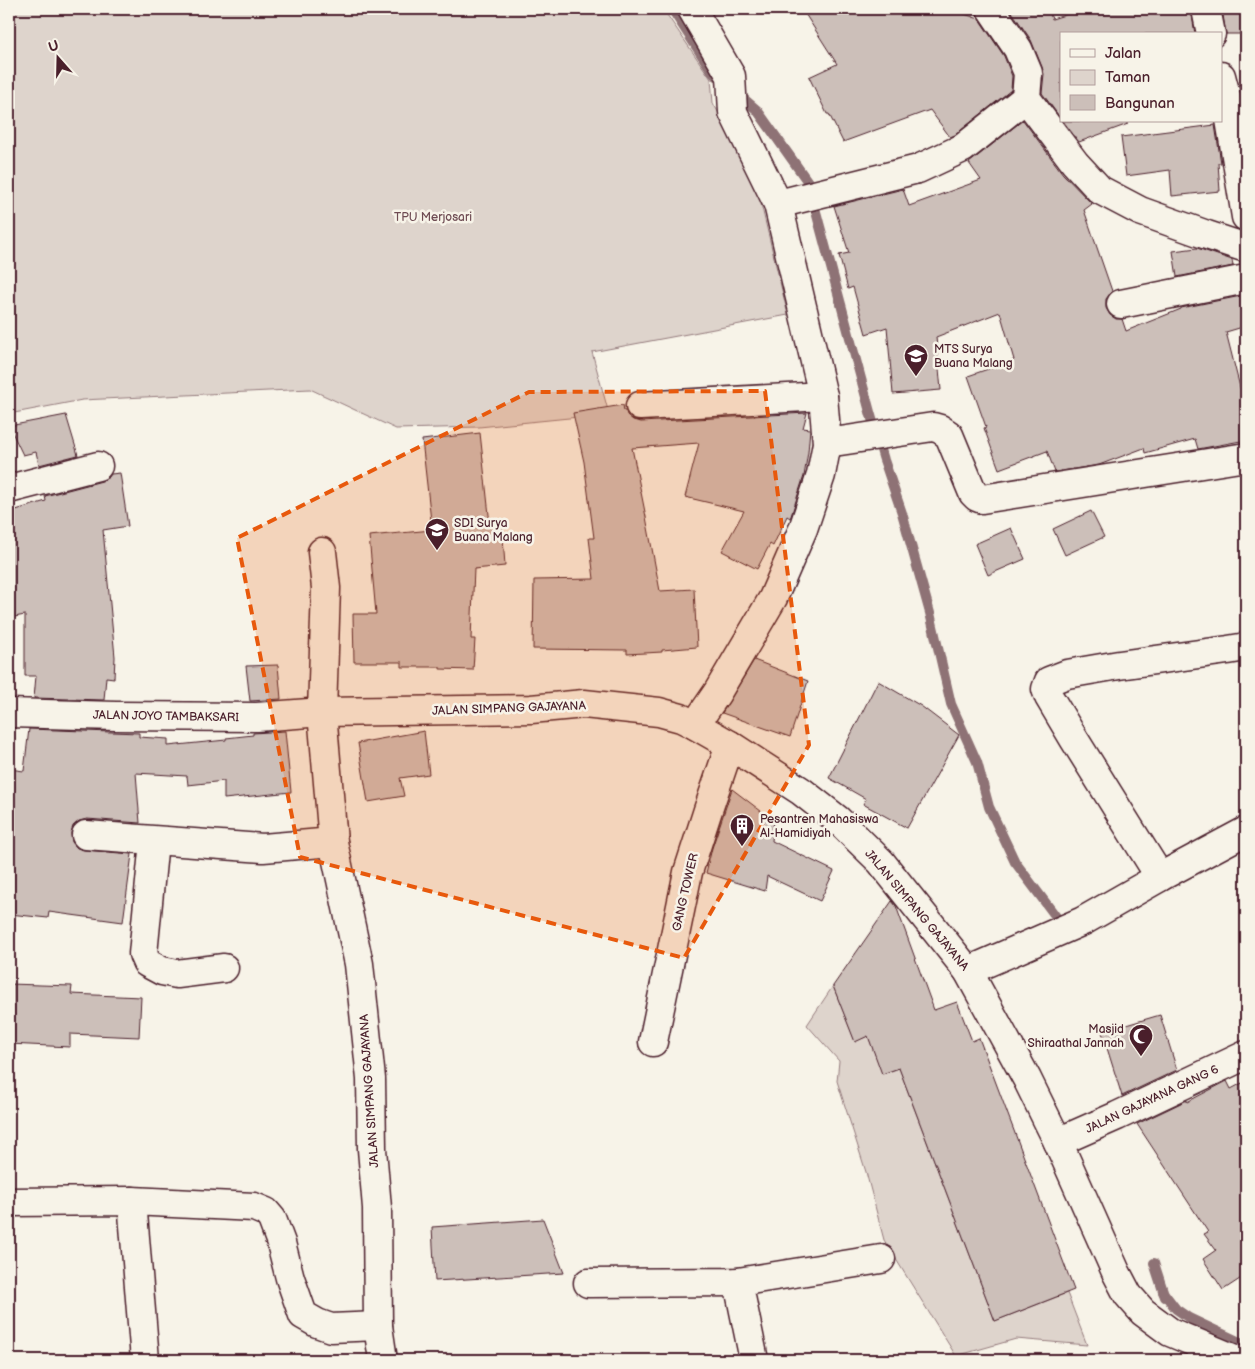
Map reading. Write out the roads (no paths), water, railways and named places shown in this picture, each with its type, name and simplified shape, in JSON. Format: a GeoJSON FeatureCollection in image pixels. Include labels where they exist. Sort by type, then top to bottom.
{"type":"FeatureCollection","features":[{"type":"Feature","properties":{"kind":"street"},"geometry":{"type":"LineString","coordinates":[[692,9],[731,76],[733,112],[787,202],[823,396],[827,443],[821,475],[803,529],[773,598],[717,694],[694,725]]}},
{"type":"Feature","properties":{"kind":"street"},"geometry":{"type":"LineString","coordinates":[[991,9],[1018,49],[1028,73],[1026,98],[1075,163],[1100,190],[1140,211],[1246,248]]}},
{"type":"Feature","properties":{"kind":"street"},"geometry":{"type":"LineString","coordinates":[[1206,9],[1212,32]]}},
{"type":"Feature","properties":{"kind":"street"},"geometry":{"type":"LineString","coordinates":[[1222,81],[1243,178],[1246,217]]}},
{"type":"Feature","properties":{"kind":"street"},"geometry":{"type":"LineString","coordinates":[[787,202],[918,170],[963,148],[1026,98]]}},
{"type":"Feature","properties":{"kind":"street"},"geometry":{"type":"LineString","coordinates":[[1121,304],[1246,279]]}},
{"type":"Feature","properties":{"kind":"street"},"geometry":{"type":"LineString","coordinates":[[640,406],[823,396]]}},
{"type":"Feature","properties":{"kind":"street"},"geometry":{"type":"LineString","coordinates":[[827,443],[933,427],[940,429],[949,435],[973,493],[982,499],[1246,456]]}},
{"type":"Feature","properties":{"kind":"street"},"geometry":{"type":"LineString","coordinates":[[9,489],[98,466]]}},
{"type":"Feature","properties":{"kind":"street"},"geometry":{"type":"LineString","coordinates":[[322,552],[326,588],[322,712]]}},
{"type":"Feature","properties":{"kind":"street"},"geometry":{"type":"LineString","coordinates":[[1160,877],[1074,739],[1046,689],[1049,681],[1067,674],[1246,646]]}},
{"type":"Feature","properties":{"kind":"street","name":"JALAN SIMPANG GAJAYANA"},"geometry":{"type":"LineString","coordinates":[[383,1360],[378,1326],[377,1208],[366,1032],[359,964],[333,842],[322,712],[531,709],[584,704],[659,712],[681,718],[730,745],[801,791],[838,820],[881,862],[968,971],[1027,1079],[1128,1295],[1143,1312],[1170,1332],[1237,1360]]}},
{"type":"Feature","properties":{"kind":"street","name":"JALAN JOYO TAMBAKSARI"},"geometry":{"type":"LineString","coordinates":[[9,713],[257,717],[322,712]]}},
{"type":"Feature","properties":{"kind":"street","name":"GANG TOWER"},"geometry":{"type":"LineString","coordinates":[[653,1042],[688,872],[730,745]]}},
{"type":"Feature","properties":{"kind":"street"},"geometry":{"type":"LineString","coordinates":[[968,971],[1083,920],[1246,831]]}},
{"type":"Feature","properties":{"kind":"street"},"geometry":{"type":"LineString","coordinates":[[86,835],[263,848],[333,842]]}},
{"type":"Feature","properties":{"kind":"street"},"geometry":{"type":"LineString","coordinates":[[154,841],[143,954],[148,963],[162,971],[177,974],[224,968]]}},
{"type":"Feature","properties":{"kind":"street","name":"JALAN GAJAYANA GANG 6"},"geometry":{"type":"LineString","coordinates":[[1058,1142],[1246,1055]]}},
{"type":"Feature","properties":{"kind":"street"},"geometry":{"type":"LineString","coordinates":[[132,1201],[145,1360]]}},
{"type":"Feature","properties":{"kind":"street"},"geometry":{"type":"LineString","coordinates":[[9,1202],[132,1201],[254,1206],[266,1212],[272,1219],[303,1315],[317,1323],[332,1328],[378,1326]]}},
{"type":"Feature","properties":{"kind":"street"},"geometry":{"type":"LineString","coordinates":[[588,1283],[738,1282],[880,1259]]}},
{"type":"Feature","properties":{"kind":"street"},"geometry":{"type":"LineString","coordinates":[[738,1282],[754,1360]]}},
{"type":"Feature","properties":{"kind":"waterway"},"geometry":{"type":"LineString","coordinates":[[672,9],[717,76]]}},
{"type":"Feature","properties":{"kind":"waterway"},"geometry":{"type":"LineString","coordinates":[[736,92],[757,110],[808,182],[870,412],[902,513],[930,613],[951,704],[977,762],[989,807],[1015,862],[1057,918]]}},
{"type":"Feature","properties":{"kind":"waterway"},"geometry":{"type":"LineString","coordinates":[[1154,1263],[1165,1297]]}},
{"type":"Feature","properties":{"kind":"waterway"},"geometry":{"type":"LineString","coordinates":[[1163,1292],[1176,1309],[1189,1318],[1246,1345]]}},
{"type":"Feature","properties":{"kind":"place","name":"MTS Surya Buana Malang"},"geometry":{"type":"Point","coordinates":[916,377]}},
{"type":"Feature","properties":{"kind":"place","name":"SDI Surya Buana Malang"},"geometry":{"type":"Point","coordinates":[437,551]}},
{"type":"Feature","properties":{"kind":"place","name":"Pesantren Mahasiswa Al-Hamidiyah"},"geometry":{"type":"Point","coordinates":[742,847]}},
{"type":"Feature","properties":{"kind":"place","name":"Masjid Shiraathal Jannah"},"geometry":{"type":"Point","coordinates":[1141,1057]}},
{"type":"Feature","properties":{"kind":"park label","name":"TPU Merjosari"},"geometry":{"type":"Point","coordinates":[433,217]}}]}
